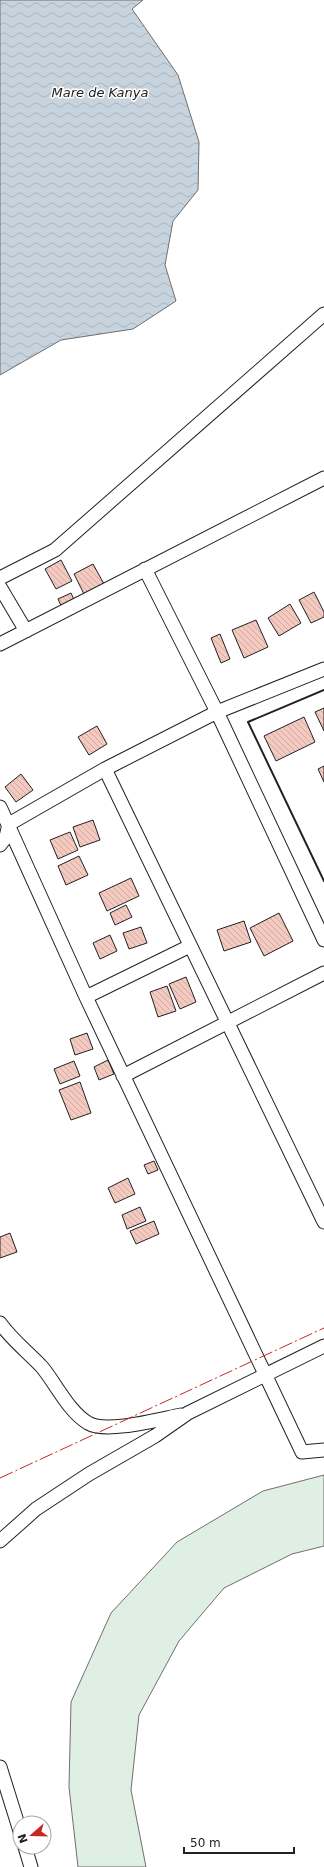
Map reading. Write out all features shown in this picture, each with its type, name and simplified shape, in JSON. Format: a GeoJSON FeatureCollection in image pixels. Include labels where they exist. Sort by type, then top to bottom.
{"type":"FeatureCollection","features":[{"type":"Feature","properties":{"kind":"street"},"geometry":{"type":"LineString","coordinates":[[0,578],[55,550],[324,314]]}},
{"type":"Feature","properties":{"kind":"street"},"geometry":{"type":"LineString","coordinates":[[0,644],[324,478]]}},
{"type":"Feature","properties":{"kind":"street"},"geometry":{"type":"LineString","coordinates":[[145,569],[217,712],[324,940]]}},
{"type":"Feature","properties":{"kind":"street"},"geometry":{"type":"LineString","coordinates":[[0,587],[26,631]]}},
{"type":"Feature","properties":{"kind":"street"},"geometry":{"type":"LineString","coordinates":[[0,845],[6,836],[9,824],[104,769],[217,712],[324,669]]}},
{"type":"Feature","properties":{"kind":"street"},"geometry":{"type":"LineString","coordinates":[[104,769],[324,1222]]}},
{"type":"Feature","properties":{"kind":"street"},"geometry":{"type":"LineString","coordinates":[[0,807],[86,997],[302,1452],[324,1450]]}},
{"type":"Feature","properties":{"kind":"street"},"geometry":{"type":"LineString","coordinates":[[86,997],[190,946]]}},
{"type":"Feature","properties":{"kind":"street"},"geometry":{"type":"LineString","coordinates":[[123,1076],[324,973]]}},
{"type":"Feature","properties":{"kind":"street"},"geometry":{"type":"LineString","coordinates":[[0,1323],[10,1337],[42,1368],[62,1396],[88,1423],[94,1426],[126,1427],[188,1413]]}},
{"type":"Feature","properties":{"kind":"street"},"geometry":{"type":"LineString","coordinates":[[0,1541],[36,1509],[89,1474],[155,1436],[188,1413],[324,1346]]}},
{"type":"Feature","properties":{"kind":"street"},"geometry":{"type":"LineString","coordinates":[[0,1767],[15,1815]]}},
{"type":"Feature","properties":{"kind":"street"},"geometry":{"type":"LineString","coordinates":[[0,1794],[5,1781]]}},
{"type":"Feature","properties":{"kind":"street"},"geometry":{"type":"LineString","coordinates":[[27,1855],[31,1867]]}},
{"type":"Feature","properties":{"kind":"green space"},"geometry":{"type":"Polygon","coordinates":[[[324,1475],[324,1546],[292,1554],[224,1588],[179,1641],[139,1715],[131,1790],[146,1867],[78,1867],[69,1787],[71,1702],[111,1613],[177,1542],[263,1491],[324,1475]]]}},
{"type":"Feature","properties":{"kind":"water","name":"Mare de Kanya"},"geometry":{"type":"Polygon","coordinates":[[[0,0],[143,0],[132,9],[178,75],[199,142],[198,190],[173,221],[165,265],[176,301],[133,329],[61,340],[0,375],[0,0]]]}},
{"type":"Feature","properties":{"kind":"building"},"geometry":{"type":"Polygon","coordinates":[[[61,560],[72,581],[56,589],[45,569],[61,560]]]}},
{"type":"Feature","properties":{"kind":"building"},"geometry":{"type":"Polygon","coordinates":[[[93,564],[104,584],[84,594],[74,574],[93,564]]]}},
{"type":"Feature","properties":{"kind":"building"},"geometry":{"type":"Polygon","coordinates":[[[314,592],[324,612],[324,617],[311,623],[299,600],[314,592]]]}},
{"type":"Feature","properties":{"kind":"building"},"geometry":{"type":"Polygon","coordinates":[[[71,593],[75,602],[62,608],[58,599],[71,593]]]}},
{"type":"Feature","properties":{"kind":"building"},"geometry":{"type":"Polygon","coordinates":[[[290,604],[301,623],[279,636],[268,618],[290,604]]]}},
{"type":"Feature","properties":{"kind":"building"},"geometry":{"type":"Polygon","coordinates":[[[256,620],[268,647],[244,658],[232,630],[256,620]]]}},
{"type":"Feature","properties":{"kind":"building"},"geometry":{"type":"Polygon","coordinates":[[[220,634],[230,659],[221,663],[211,638],[220,634]]]}},
{"type":"Feature","properties":{"kind":"building"},"geometry":{"type":"Polygon","coordinates":[[[324,708],[324,731],[315,712],[324,708]]]}},
{"type":"Feature","properties":{"kind":"building"},"geometry":{"type":"Polygon","coordinates":[[[304,717],[315,742],[276,761],[264,736],[304,717]]]}},
{"type":"Feature","properties":{"kind":"building"},"geometry":{"type":"Polygon","coordinates":[[[97,726],[107,744],[89,755],[78,737],[97,726]]]}},
{"type":"Feature","properties":{"kind":"building"},"geometry":{"type":"Polygon","coordinates":[[[324,766],[324,782],[318,769],[324,766]]]}},
{"type":"Feature","properties":{"kind":"building"},"geometry":{"type":"Polygon","coordinates":[[[21,774],[33,790],[16,802],[5,787],[21,774]]]}},
{"type":"Feature","properties":{"kind":"building"},"geometry":{"type":"Polygon","coordinates":[[[93,820],[100,840],[80,847],[73,827],[93,820]]]}},
{"type":"Feature","properties":{"kind":"building"},"geometry":{"type":"Polygon","coordinates":[[[70,832],[78,850],[58,859],[50,840],[70,832]]]}},
{"type":"Feature","properties":{"kind":"building"},"geometry":{"type":"Polygon","coordinates":[[[79,856],[88,875],[66,885],[58,866],[79,856]]]}},
{"type":"Feature","properties":{"kind":"building"},"geometry":{"type":"Polygon","coordinates":[[[131,878],[139,896],[107,911],[99,893],[131,878]]]}},
{"type":"Feature","properties":{"kind":"building"},"geometry":{"type":"Polygon","coordinates":[[[126,905],[132,917],[115,925],[110,913],[126,905]]]}},
{"type":"Feature","properties":{"kind":"building"},"geometry":{"type":"Polygon","coordinates":[[[279,913],[293,941],[264,956],[250,928],[279,913]]]}},
{"type":"Feature","properties":{"kind":"building"},"geometry":{"type":"Polygon","coordinates":[[[244,921],[251,942],[224,951],[217,930],[244,921]]]}},
{"type":"Feature","properties":{"kind":"building"},"geometry":{"type":"Polygon","coordinates":[[[141,927],[147,943],[129,949],[123,933],[141,927]]]}},
{"type":"Feature","properties":{"kind":"building"},"geometry":{"type":"Polygon","coordinates":[[[110,935],[117,951],[100,959],[93,943],[110,935]]]}},
{"type":"Feature","properties":{"kind":"building"},"geometry":{"type":"Polygon","coordinates":[[[186,977],[196,1002],[180,1009],[169,984],[186,977]]]}},
{"type":"Feature","properties":{"kind":"building"},"geometry":{"type":"Polygon","coordinates":[[[167,986],[176,1011],[158,1017],[150,992],[167,986]]]}},
{"type":"Feature","properties":{"kind":"building"},"geometry":{"type":"Polygon","coordinates":[[[87,1033],[93,1049],[75,1055],[70,1039],[87,1033]]]}},
{"type":"Feature","properties":{"kind":"building"},"geometry":{"type":"Polygon","coordinates":[[[108,1060],[114,1074],[99,1080],[94,1067],[108,1060]]]}},
{"type":"Feature","properties":{"kind":"building"},"geometry":{"type":"Polygon","coordinates":[[[74,1061],[80,1076],[60,1084],[54,1069],[74,1061]]]}},
{"type":"Feature","properties":{"kind":"building"},"geometry":{"type":"Polygon","coordinates":[[[80,1082],[91,1113],[71,1120],[59,1090],[80,1082]]]}},
{"type":"Feature","properties":{"kind":"building"},"geometry":{"type":"Polygon","coordinates":[[[154,1161],[158,1170],[148,1174],[144,1165],[154,1161]]]}},
{"type":"Feature","properties":{"kind":"building"},"geometry":{"type":"Polygon","coordinates":[[[128,1178],[135,1194],[115,1203],[108,1188],[128,1178]]]}},
{"type":"Feature","properties":{"kind":"building"},"geometry":{"type":"Polygon","coordinates":[[[140,1207],[146,1221],[127,1229],[122,1215],[140,1207]]]}},
{"type":"Feature","properties":{"kind":"building"},"geometry":{"type":"Polygon","coordinates":[[[154,1221],[159,1234],[136,1244],[130,1231],[154,1221]]]}},
{"type":"Feature","properties":{"kind":"building"},"geometry":{"type":"Polygon","coordinates":[[[10,1233],[17,1252],[0,1258],[0,1237],[10,1233]]]}},
{"type":"Feature","properties":{"kind":"wall"},"geometry":{"type":"LineString","coordinates":[[324,690],[248,722],[324,881]]}},
{"type":"Feature","properties":{"kind":"power"},"geometry":{"type":"LineString","coordinates":[[0,1478],[324,1328]]}}]}
